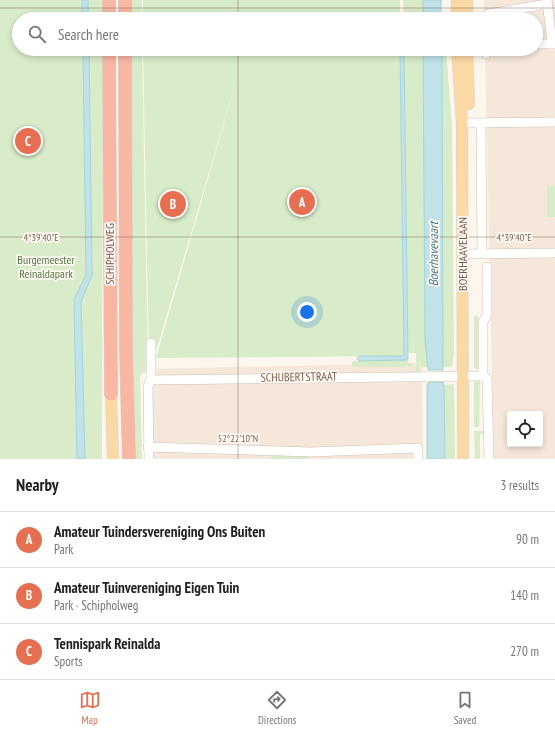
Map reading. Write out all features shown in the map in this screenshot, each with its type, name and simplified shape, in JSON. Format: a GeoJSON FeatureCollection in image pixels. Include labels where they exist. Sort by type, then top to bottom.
{"type":"FeatureCollection","features":[{"type":"Feature","properties":{"kind":"highway"},"geometry":{"type":"LineString","coordinates":[[109,0],[109,12]]}},
{"type":"Feature","properties":{"kind":"highway"},"geometry":{"type":"LineString","coordinates":[[125,0],[125,12]]}},
{"type":"Feature","properties":{"kind":"highway","name":"SCHIPHOLWEG"},"geometry":{"type":"LineString","coordinates":[[109,56],[111,394]]}},
{"type":"Feature","properties":{"kind":"highway","name":"SCHIPHOLWEG"},"geometry":{"type":"LineString","coordinates":[[125,56],[128,459]]}},
{"type":"Feature","properties":{"kind":"main road"},"geometry":{"type":"LineString","coordinates":[[457,0],[457,12]]}},
{"type":"Feature","properties":{"kind":"main road"},"geometry":{"type":"LineString","coordinates":[[467,0],[467,12]]}},
{"type":"Feature","properties":{"kind":"main road","name":"BOERHAAVELAAN"},"geometry":{"type":"LineString","coordinates":[[458,56],[466,123]]}},
{"type":"Feature","properties":{"kind":"main road","name":"BOERHAAVELAAN"},"geometry":{"type":"LineString","coordinates":[[463,459],[466,376],[467,56]]}},
{"type":"Feature","properties":{"kind":"main road","name":"BOERHAAVELAAN"},"geometry":{"type":"LineString","coordinates":[[466,376],[470,459]]}},
{"type":"Feature","properties":{"kind":"main road","name":"SCHIPHOLWEG"},"geometry":{"type":"LineString","coordinates":[[111,394],[113,459]]}},
{"type":"Feature","properties":{"kind":"street"},"geometry":{"type":"LineString","coordinates":[[498,12],[547,2],[554,44],[543,44]]}},
{"type":"Feature","properties":{"kind":"street"},"geometry":{"type":"LineString","coordinates":[[466,123],[555,122]]}},
{"type":"Feature","properties":{"kind":"street"},"geometry":{"type":"LineString","coordinates":[[481,123],[482,253]]}},
{"type":"Feature","properties":{"kind":"street"},"geometry":{"type":"LineString","coordinates":[[466,254],[555,253]]}},
{"type":"Feature","properties":{"kind":"street"},"geometry":{"type":"LineString","coordinates":[[487,267],[487,315],[483,322],[483,376],[487,379],[489,459]]}},
{"type":"Feature","properties":{"kind":"street"},"geometry":{"type":"LineString","coordinates":[[149,459],[148,386],[151,380],[151,343]]}},
{"type":"Feature","properties":{"kind":"street","name":"SCHUBERTSTRAAT"},"geometry":{"type":"LineString","coordinates":[[151,380],[483,376]]}},
{"type":"Feature","properties":{"kind":"street"},"geometry":{"type":"LineString","coordinates":[[148,447],[265,455],[312,456],[418,448],[418,459]]}},
{"type":"Feature","properties":{"kind":"shaded area"},"geometry":{"type":"Polygon","coordinates":[[[484,0],[555,0],[555,459],[494,459],[485,56],[543,56],[543,12],[484,12],[484,0]]]}},
{"type":"Feature","properties":{"kind":"shaded area"},"geometry":{"type":"Polygon","coordinates":[[[422,363],[423,459],[150,459],[147,369],[422,363]]]}},
{"type":"Feature","properties":{"kind":"green space","name":"Burgemeester Reinaldapark"},"geometry":{"type":"Polygon","coordinates":[[[0,0],[102,0],[102,12],[12,12],[12,56],[103,56],[102,459],[0,459],[0,0]]]}},
{"type":"Feature","properties":{"kind":"green space"},"geometry":{"type":"Polygon","coordinates":[[[129,0],[142,0],[141,12],[129,12],[129,0]]]}},
{"type":"Feature","properties":{"kind":"green space"},"geometry":{"type":"Polygon","coordinates":[[[143,0],[400,0],[400,12],[142,12],[143,0]]]}},
{"type":"Feature","properties":{"kind":"green space"},"geometry":{"type":"Polygon","coordinates":[[[403,0],[423,0],[423,12],[404,12],[403,0]]]}},
{"type":"Feature","properties":{"kind":"green space"},"geometry":{"type":"Polygon","coordinates":[[[129,56],[142,56],[148,371],[140,375],[142,459],[135,459],[131,366],[129,56]]]}},
{"type":"Feature","properties":{"kind":"green space"},"geometry":{"type":"Polygon","coordinates":[[[143,56],[400,56],[403,356],[156,358],[243,58],[154,358],[149,358],[143,56]]]}},
{"type":"Feature","properties":{"kind":"green space"},"geometry":{"type":"Polygon","coordinates":[[[404,56],[423,56],[425,340],[427,367],[420,368],[419,359],[419,373],[416,373],[416,353],[408,353],[404,56]]]}},
{"type":"Feature","properties":{"kind":"green space"},"geometry":{"type":"Polygon","coordinates":[[[442,56],[447,56],[452,126],[454,352],[452,367],[443,367],[442,56]]]}},
{"type":"Feature","properties":{"kind":"green space"},"geometry":{"type":"Polygon","coordinates":[[[547,186],[555,186],[555,217],[547,217],[547,186]]]}},
{"type":"Feature","properties":{"kind":"green space"},"geometry":{"type":"Polygon","coordinates":[[[474,316],[478,316],[478,370],[474,368],[474,316]]]}},
{"type":"Feature","properties":{"kind":"green space"},"geometry":{"type":"Polygon","coordinates":[[[408,359],[408,363],[412,363],[412,369],[411,367],[352,367],[352,361],[408,359]]]}},
{"type":"Feature","properties":{"kind":"green space"},"geometry":{"type":"Polygon","coordinates":[[[480,381],[479,427],[474,427],[474,382],[480,381]]]}},
{"type":"Feature","properties":{"kind":"green space"},"geometry":{"type":"Polygon","coordinates":[[[454,384],[455,459],[445,459],[444,385],[454,384]]]}},
{"type":"Feature","properties":{"kind":"green space"},"geometry":{"type":"Polygon","coordinates":[[[474,431],[486,431],[486,434],[480,434],[480,459],[475,459],[474,431]]]}},
{"type":"Feature","properties":{"kind":"green space"},"geometry":{"type":"Polygon","coordinates":[[[275,455],[307,456],[310,459],[269,459],[275,455]]]}},
{"type":"Feature","properties":{"kind":"water"},"geometry":{"type":"Polygon","coordinates":[[[82,0],[88,0],[88,12],[82,12],[82,0]]]}},
{"type":"Feature","properties":{"kind":"water"},"geometry":{"type":"Polygon","coordinates":[[[423,0],[441,0],[441,12],[423,12],[423,0]]]}},
{"type":"Feature","properties":{"kind":"water"},"geometry":{"type":"Polygon","coordinates":[[[83,56],[89,56],[92,275],[81,302],[85,459],[77,459],[74,299],[86,275],[83,56]]]}},
{"type":"Feature","properties":{"kind":"water"},"geometry":{"type":"Polygon","coordinates":[[[400,56],[404,56],[408,359],[359,361],[357,359],[359,356],[402,356],[404,354],[400,56]]]}},
{"type":"Feature","properties":{"kind":"water","name":"Boerhavevaart"},"geometry":{"type":"Polygon","coordinates":[[[423,56],[442,56],[443,370],[428,370],[425,340],[423,56]]]}},
{"type":"Feature","properties":{"kind":"water"},"geometry":{"type":"Polygon","coordinates":[[[443,382],[444,385],[445,459],[427,459],[427,385],[428,383],[443,382]]]}},
{"type":"Feature","properties":{"kind":"place","name":"Tennispark Reinalda"},"geometry":{"type":"Point","coordinates":[28,141]}},
{"type":"Feature","properties":{"kind":"place","name":"Amateur Tuindersvereniging Ons Buiten"},"geometry":{"type":"Point","coordinates":[302,202]}},
{"type":"Feature","properties":{"kind":"place","name":"Amateur Tuinvereniging Eigen Tuin"},"geometry":{"type":"Point","coordinates":[173,204]}}]}
